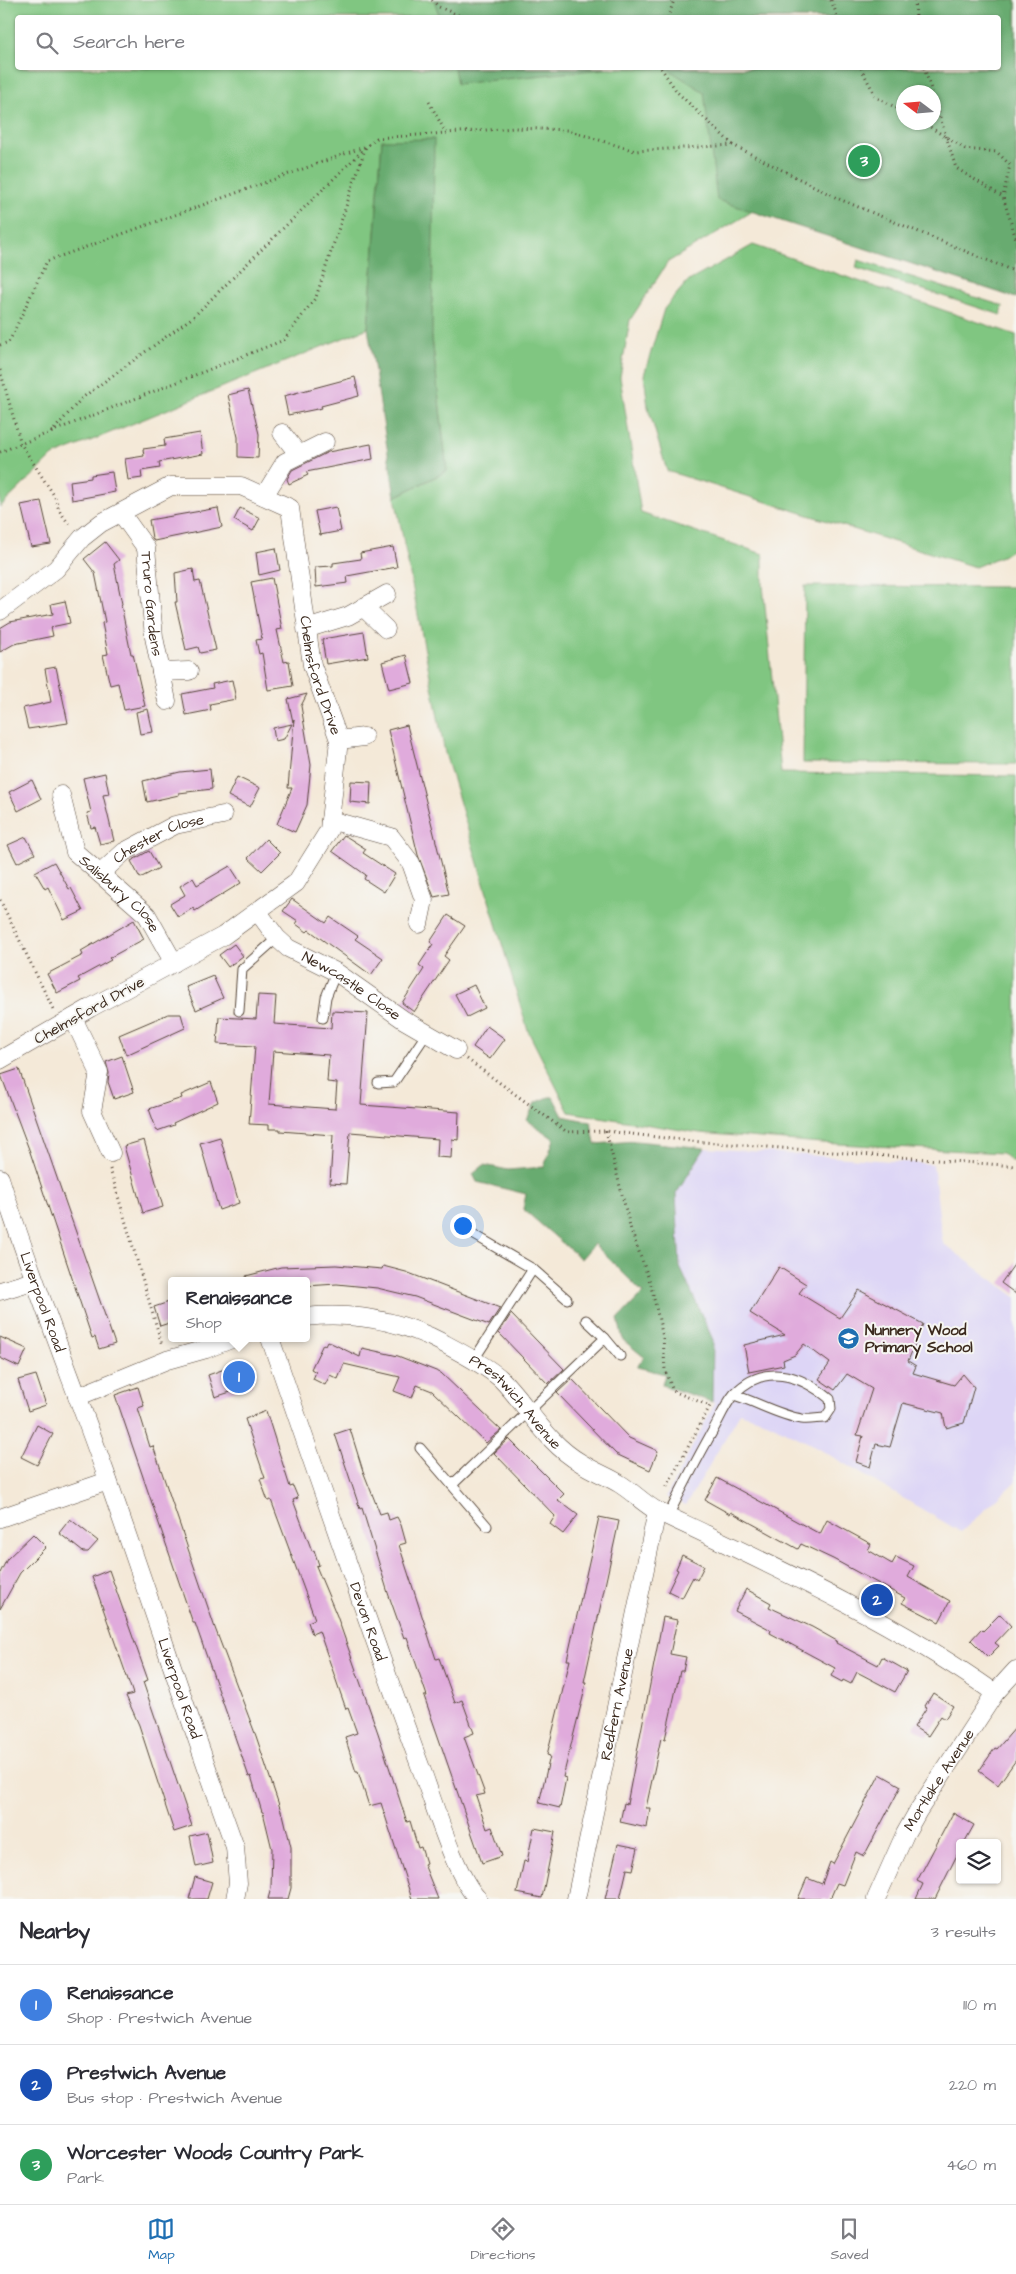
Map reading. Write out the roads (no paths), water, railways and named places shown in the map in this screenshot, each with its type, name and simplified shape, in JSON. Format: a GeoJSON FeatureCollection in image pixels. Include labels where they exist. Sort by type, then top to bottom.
{"type":"FeatureCollection","features":[{"type":"Feature","properties":{"kind":"street"},"geometry":{"type":"LineString","coordinates":[[282,433],[299,455]]}},
{"type":"Feature","properties":{"kind":"street"},"geometry":{"type":"LineString","coordinates":[[264,496],[284,462],[325,442]]}},
{"type":"Feature","properties":{"kind":"street","name":"Chelmsford Drive"},"geometry":{"type":"LineString","coordinates":[[0,611],[56,568],[82,538],[101,523],[121,512],[172,486],[241,486],[290,508],[312,665],[339,740],[329,830],[296,883],[223,936],[0,1060]]}},
{"type":"Feature","properties":{"kind":"street","name":"Truro Gardens"},"geometry":{"type":"LineString","coordinates":[[121,512],[146,548],[154,637],[167,701]]}},
{"type":"Feature","properties":{"kind":"street"},"geometry":{"type":"LineString","coordinates":[[306,629],[348,616],[387,594]]}},
{"type":"Feature","properties":{"kind":"street"},"geometry":{"type":"LineString","coordinates":[[364,608],[386,629]]}},
{"type":"Feature","properties":{"kind":"street","name":"Truro Gardens"},"geometry":{"type":"LineString","coordinates":[[161,672],[189,671]]}},
{"type":"Feature","properties":{"kind":"street"},"geometry":{"type":"LineString","coordinates":[[339,740],[364,737]]}},
{"type":"Feature","properties":{"kind":"street","name":"Salisbury Close"},"geometry":{"type":"LineString","coordinates":[[61,795],[75,852],[147,915],[174,963]]}},
{"type":"Feature","properties":{"kind":"street","name":"Chester Close"},"geometry":{"type":"LineString","coordinates":[[100,874],[124,852],[175,825],[223,815]]}},
{"type":"Feature","properties":{"kind":"street"},"geometry":{"type":"LineString","coordinates":[[330,820],[391,837],[411,863],[424,900],[419,924]]}},
{"type":"Feature","properties":{"kind":"street","name":"Newcastle Close"},"geometry":{"type":"LineString","coordinates":[[258,912],[277,938],[288,948],[336,972],[404,1020],[456,1050]]}},
{"type":"Feature","properties":{"kind":"street"},"geometry":{"type":"LineString","coordinates":[[67,1022],[99,1072],[92,1111],[110,1160]]}},
{"type":"Feature","properties":{"kind":"street","name":"Liverpool Road"},"geometry":{"type":"LineString","coordinates":[[0,1178],[33,1281],[108,1480],[162,1643],[235,1847],[238,1883],[235,1899]]}},
{"type":"Feature","properties":{"kind":"street"},"geometry":{"type":"LineString","coordinates":[[0,1291],[33,1281]]}},
{"type":"Feature","properties":{"kind":"street","name":"Prestwich Avenue"},"geometry":{"type":"LineString","coordinates":[[310,1317],[353,1316],[380,1320],[414,1330],[442,1343],[499,1378],[546,1434],[565,1453],[620,1484],[663,1513],[896,1630],[995,1693]]}},
{"type":"Feature","properties":{"kind":"street"},"geometry":{"type":"LineString","coordinates":[[77,1397],[167,1360],[224,1342]]}},
{"type":"Feature","properties":{"kind":"street","name":"Devon Road"},"geometry":{"type":"LineString","coordinates":[[271,1342],[333,1524],[446,1836],[469,1891],[478,1899]]}},
{"type":"Feature","properties":{"kind":"street"},"geometry":{"type":"LineString","coordinates":[[0,1518],[108,1480]]}},
{"type":"Feature","properties":{"kind":"street","name":"Redfern Avenue"},"geometry":{"type":"LineString","coordinates":[[576,1899],[663,1513]]}},
{"type":"Feature","properties":{"kind":"street","name":"Mortlake Avenue"},"geometry":{"type":"LineString","coordinates":[[876,1899],[905,1834],[918,1811],[995,1693],[1016,1670]]}},
{"type":"Feature","properties":{"kind":"lane"},"geometry":{"type":"LineString","coordinates":[[239,1011],[242,969],[277,938]]}},
{"type":"Feature","properties":{"kind":"lane"},"geometry":{"type":"LineString","coordinates":[[323,1018],[326,997],[336,972]]}},
{"type":"Feature","properties":{"kind":"lane"},"geometry":{"type":"LineString","coordinates":[[378,1083],[394,1082],[426,1033]]}},
{"type":"Feature","properties":{"kind":"lane"},"geometry":{"type":"LineString","coordinates":[[466,1230],[532,1269],[567,1299]]}},
{"type":"Feature","properties":{"kind":"lane"},"geometry":{"type":"LineString","coordinates":[[473,1361],[532,1269]]}},
{"type":"Feature","properties":{"kind":"lane"},"geometry":{"type":"LineString","coordinates":[[586,1320],[620,1356]]}},
{"type":"Feature","properties":{"kind":"lane"},"geometry":{"type":"LineString","coordinates":[[452,1485],[605,1338]]}},
{"type":"Feature","properties":{"kind":"lane"},"geometry":{"type":"LineString","coordinates":[[663,1513],[734,1395],[752,1381],[770,1375],[790,1376],[817,1388],[830,1399],[831,1409],[825,1418],[802,1419],[769,1409],[753,1400],[734,1395]]}},
{"type":"Feature","properties":{"kind":"lane"},"geometry":{"type":"LineString","coordinates":[[420,1448],[487,1526]]}},
{"type":"Feature","properties":{"kind":"place","name":"Worcester Woods Country Park"},"geometry":{"type":"Point","coordinates":[864,161]}},
{"type":"Feature","properties":{"kind":"place","name":"Nunnery Wood Primary School"},"geometry":{"type":"Point","coordinates":[849,1339]}},
{"type":"Feature","properties":{"kind":"place","name":"Renaissance"},"geometry":{"type":"Point","coordinates":[239,1377]}},
{"type":"Feature","properties":{"kind":"place","name":"Prestwich Avenue"},"geometry":{"type":"Point","coordinates":[877,1600]}}]}
